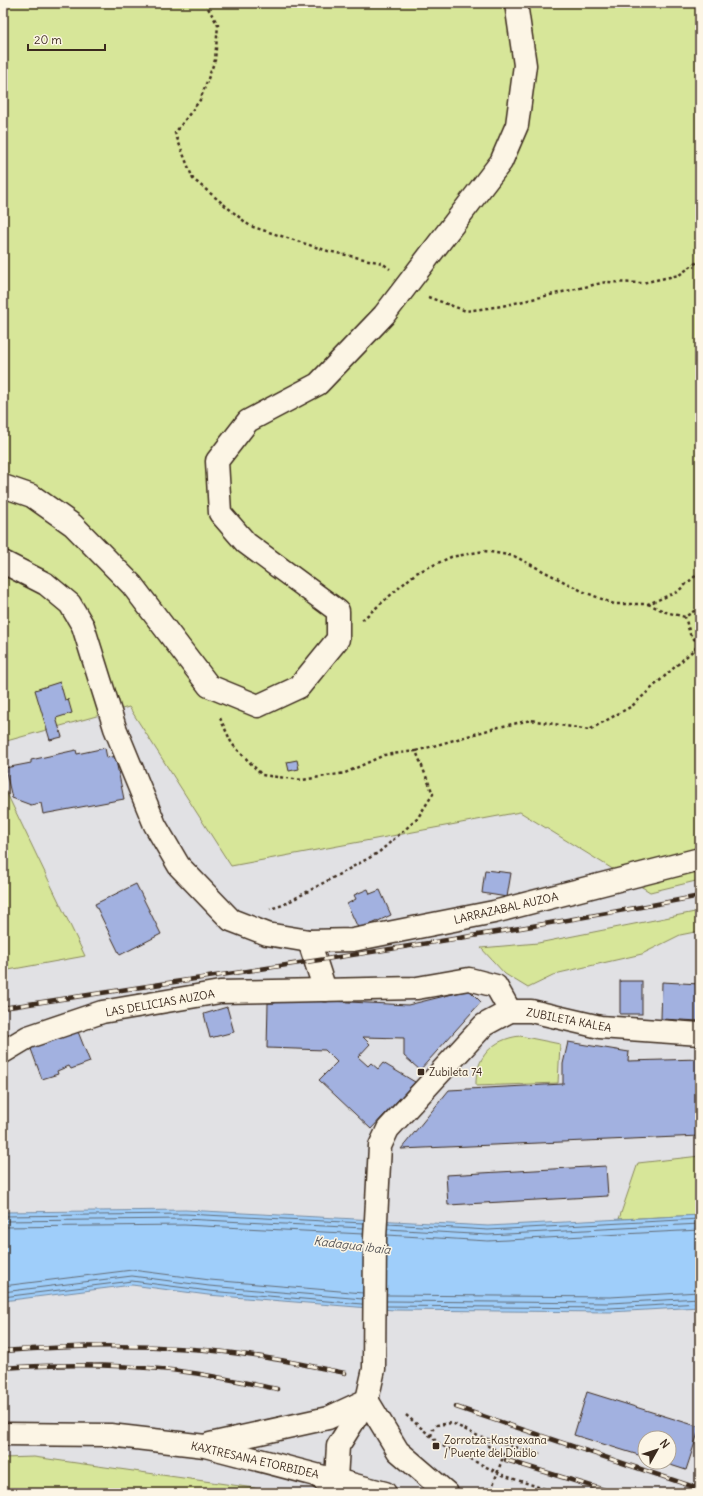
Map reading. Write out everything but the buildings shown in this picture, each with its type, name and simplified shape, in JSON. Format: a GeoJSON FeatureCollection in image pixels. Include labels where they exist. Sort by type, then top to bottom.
{"type":"FeatureCollection","features":[{"type":"Feature","properties":{"kind":"street"},"geometry":{"type":"LineString","coordinates":[[3,486],[32,496],[73,525],[132,585],[209,686],[258,706],[299,687],[338,639],[338,611],[246,543],[220,513],[217,462],[248,422],[318,384],[384,315],[501,162],[518,125],[525,65],[516,3]]}},
{"type":"Feature","properties":{"kind":"street","name":"LARRAZABAL AUZOA"},"geometry":{"type":"LineString","coordinates":[[3,562],[46,584],[70,604],[83,626],[115,728],[155,825],[179,866],[231,920],[267,934],[309,941],[353,940],[494,912],[700,859]]}},
{"type":"Feature","properties":{"kind":"street"},"geometry":{"type":"LineString","coordinates":[[309,941],[325,990]]}},
{"type":"Feature","properties":{"kind":"street","name":"LAS DELICIAS AUZOA"},"geometry":{"type":"LineString","coordinates":[[3,1052],[28,1038],[102,1012],[220,992],[418,988],[469,979],[496,986],[510,1011]]}},
{"type":"Feature","properties":{"kind":"street"},"geometry":{"type":"LineString","coordinates":[[336,1486],[338,1446],[367,1400],[374,1369],[375,1238],[380,1146],[388,1129],[484,1025],[510,1011]]}},
{"type":"Feature","properties":{"kind":"street","name":"ZUBILETA KALEA"},"geometry":{"type":"LineString","coordinates":[[510,1011],[532,1011],[600,1028],[700,1034]]}},
{"type":"Feature","properties":{"kind":"street"},"geometry":{"type":"LineString","coordinates":[[205,1446],[328,1418],[367,1400]]}},
{"type":"Feature","properties":{"kind":"street"},"geometry":{"type":"LineString","coordinates":[[367,1400],[398,1451],[447,1493]]}},
{"type":"Feature","properties":{"kind":"street","name":"KAXTRESANA ETORBIDEA"},"geometry":{"type":"LineString","coordinates":[[3,1434],[110,1435],[205,1446],[298,1469],[336,1486],[385,1493]]}},
{"type":"Feature","properties":{"kind":"path"},"geometry":{"type":"LineString","coordinates":[[205,3],[218,24],[215,60],[200,100],[175,133],[193,179],[250,226],[328,251],[382,263],[410,282],[416,292],[466,311],[502,306],[606,282],[642,283],[679,275],[700,260]]}},
{"type":"Feature","properties":{"kind":"path"},"geometry":{"type":"LineString","coordinates":[[338,639],[416,573],[451,558],[484,551],[514,556],[582,592],[614,604],[648,604],[677,592],[700,572]]}},
{"type":"Feature","properties":{"kind":"path"},"geometry":{"type":"LineString","coordinates":[[648,604],[666,612],[685,617],[700,607]]}},
{"type":"Feature","properties":{"kind":"path"},"geometry":{"type":"LineString","coordinates":[[217,690],[220,716],[232,744],[262,775],[302,780],[345,773],[384,755],[416,750],[498,727],[531,720],[589,730],[632,706],[698,645],[690,634],[685,617]]}},
{"type":"Feature","properties":{"kind":"path"},"geometry":{"type":"LineString","coordinates":[[268,910],[283,905],[378,853],[417,819],[433,794],[416,750]]}},
{"type":"Feature","properties":{"kind":"path"},"geometry":{"type":"LineString","coordinates":[[403,1412],[441,1445],[498,1473],[557,1493]]}},
{"type":"Feature","properties":{"kind":"path"},"geometry":{"type":"LineString","coordinates":[[431,1436],[432,1430],[437,1425],[452,1423],[480,1437],[540,1454]]}},
{"type":"Feature","properties":{"kind":"path"},"geometry":{"type":"LineString","coordinates":[[490,1439],[488,1446],[504,1454],[492,1488],[499,1493]]}},
{"type":"Feature","properties":{"kind":"green space"},"geometry":{"type":"Polygon","coordinates":[[[3,3],[700,3],[700,880],[650,892],[520,812],[231,866],[129,707],[3,742],[3,3]]]}},
{"type":"Feature","properties":{"kind":"green space"},"geometry":{"type":"Polygon","coordinates":[[[3,785],[11,802],[85,956],[3,971],[3,785]]]}},
{"type":"Feature","properties":{"kind":"green space"},"geometry":{"type":"Polygon","coordinates":[[[700,911],[700,931],[680,935],[642,954],[559,973],[528,988],[505,974],[481,948],[538,943],[700,911]]]}},
{"type":"Feature","properties":{"kind":"green space"},"geometry":{"type":"Polygon","coordinates":[[[520,1036],[560,1044],[558,1083],[476,1086],[476,1076],[482,1059],[487,1052],[501,1041],[520,1036]]]}},
{"type":"Feature","properties":{"kind":"green space"},"geometry":{"type":"Polygon","coordinates":[[[700,1156],[700,1215],[619,1219],[638,1163],[700,1156]]]}},
{"type":"Feature","properties":{"kind":"green space"},"geometry":{"type":"Polygon","coordinates":[[[34,1457],[254,1488],[268,1493],[3,1493],[3,1458],[34,1457]]]}},
{"type":"Feature","properties":{"kind":"water","name":"Kadagua ibaia"},"geometry":{"type":"Polygon","coordinates":[[[185,1210],[488,1226],[700,1215],[700,1307],[610,1312],[394,1310],[208,1295],[132,1285],[3,1301],[3,1212],[185,1210]]]}},
{"type":"Feature","properties":{"kind":"railway"},"geometry":{"type":"LineString","coordinates":[[3,1008],[439,941],[700,896]]}},
{"type":"Feature","properties":{"kind":"railway"},"geometry":{"type":"LineString","coordinates":[[3,1351],[98,1346],[161,1347],[224,1352],[266,1358],[345,1373]]}},
{"type":"Feature","properties":{"kind":"railway"},"geometry":{"type":"LineString","coordinates":[[3,1368],[87,1365],[150,1368],[224,1378],[277,1389]]}},
{"type":"Feature","properties":{"kind":"railway"},"geometry":{"type":"LineString","coordinates":[[456,1407],[700,1489]]}},
{"type":"Feature","properties":{"kind":"railway"},"geometry":{"type":"LineString","coordinates":[[506,1460],[614,1493]]}},
{"type":"Feature","properties":{"kind":"place","name":"Zubileta 74"},"geometry":{"type":"Point","coordinates":[421,1072]}},
{"type":"Feature","properties":{"kind":"place","name":"Zorrotza-Kastrexana / Puente del Diablo"},"geometry":{"type":"Point","coordinates":[436,1446]}}]}
